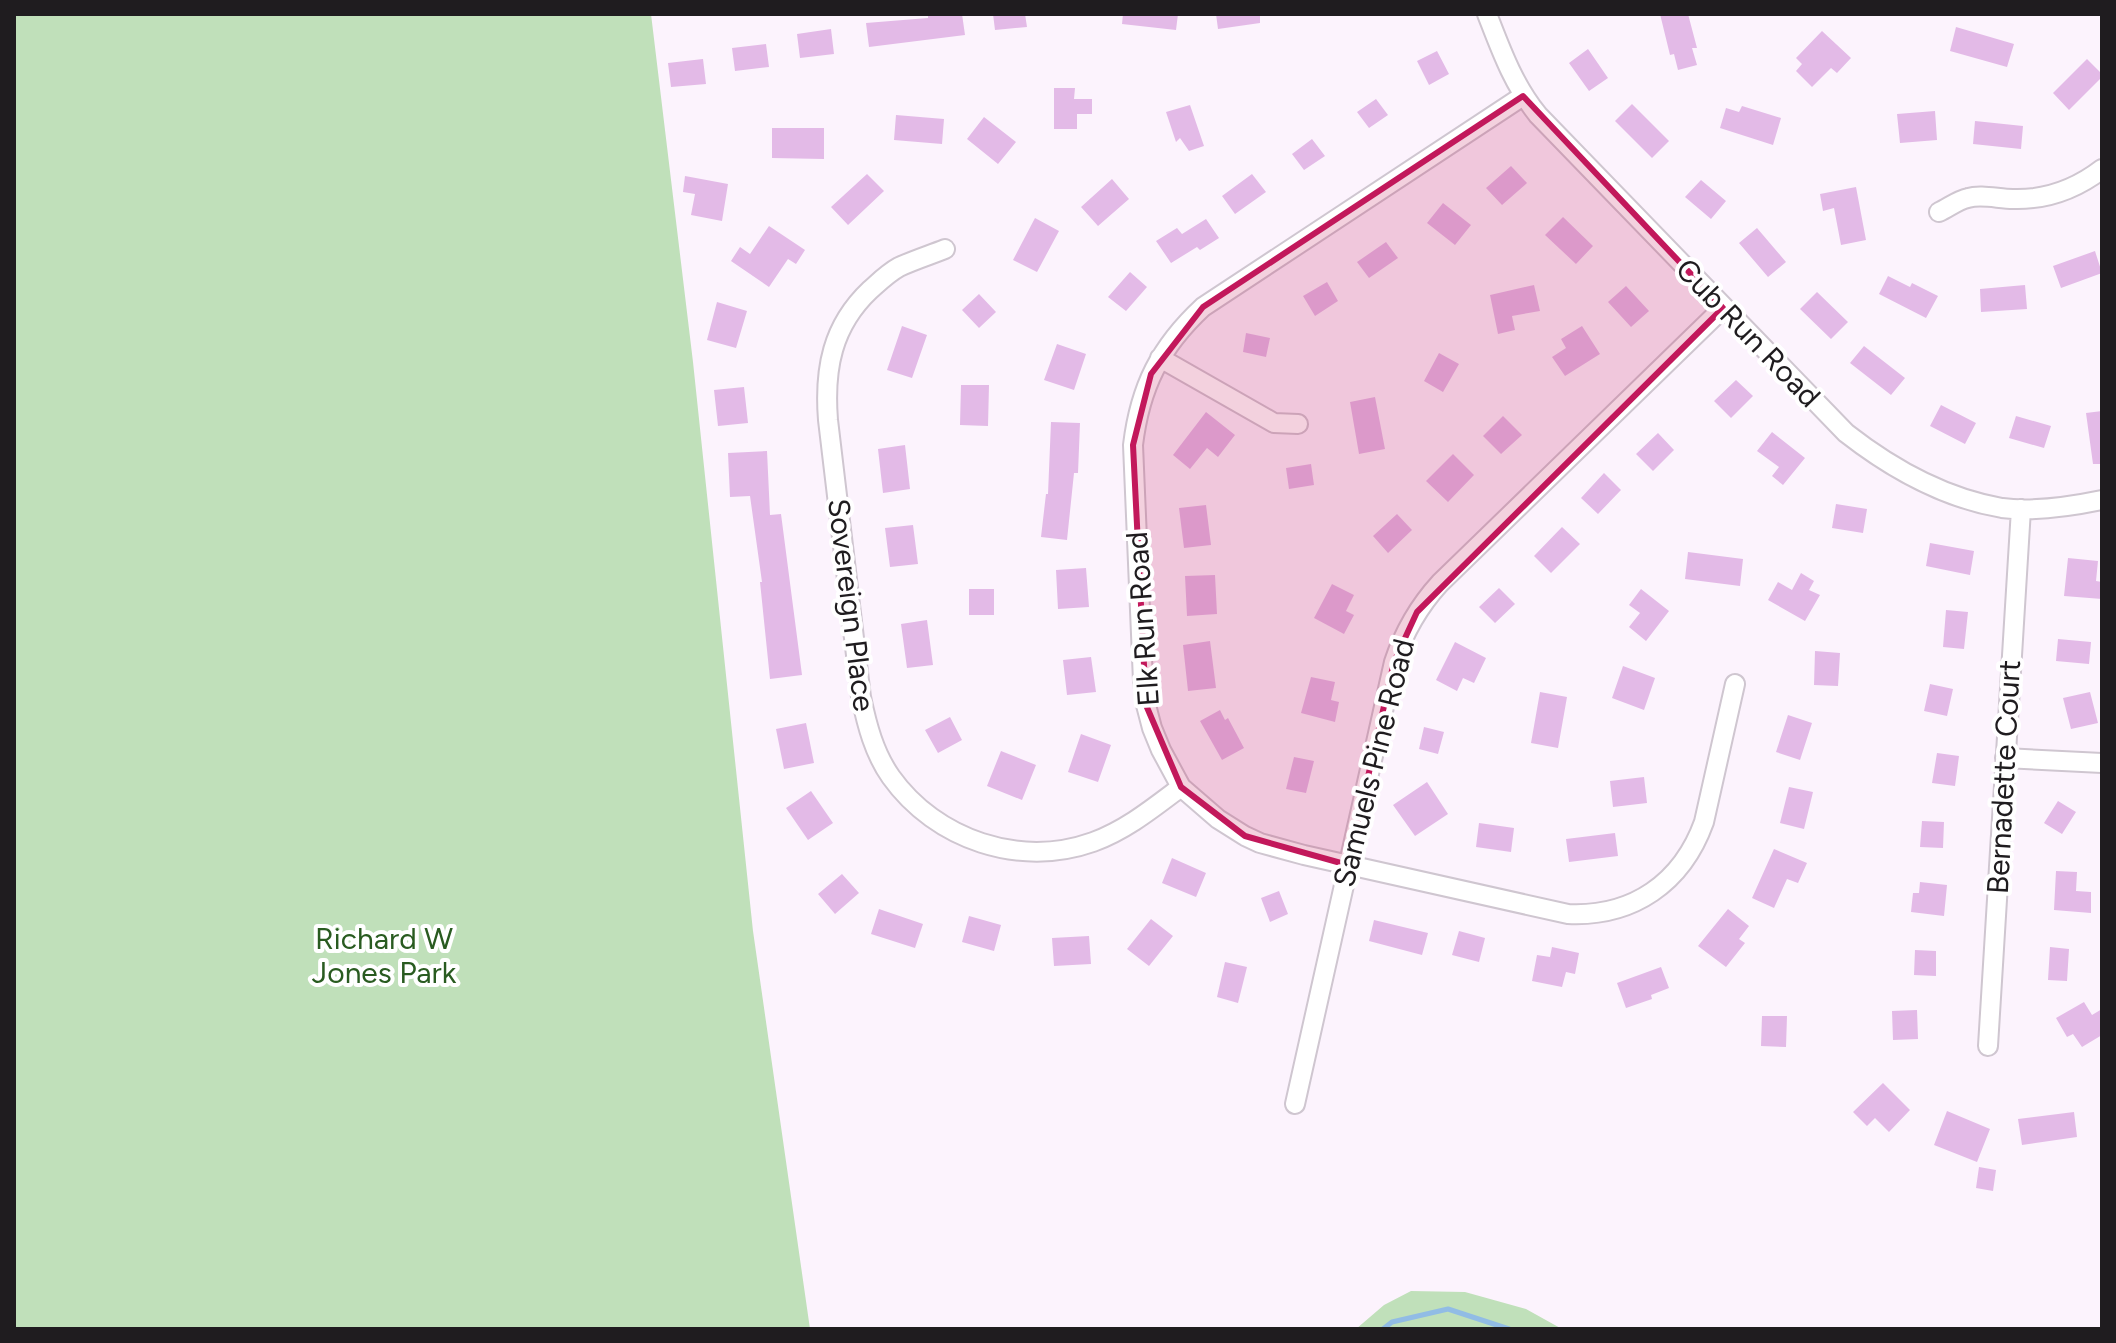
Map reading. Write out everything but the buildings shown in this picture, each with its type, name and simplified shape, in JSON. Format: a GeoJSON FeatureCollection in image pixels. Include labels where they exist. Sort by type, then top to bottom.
{"type":"FeatureCollection","features":[{"type":"Feature","properties":{"kind":"street","name":"Cub Run Road"},"geometry":{"type":"LineString","coordinates":[[1487,14],[1510,73],[1538,115],[1846,433],[1914,479],[1952,494],[2004,508],[2102,500]]}},
{"type":"Feature","properties":{"kind":"street","name":"Elk Run Road"},"geometry":{"type":"LineString","coordinates":[[1523,96],[1203,307],[1179,331],[1160,358],[1142,397],[1133,445],[1142,666],[1152,728],[1181,787],[1218,819],[1245,836],[1274,847],[1348,865],[1568,914],[1607,912],[1656,890],[1676,872],[1692,849],[1704,822],[1735,684]]}},
{"type":"Feature","properties":{"kind":"street"},"geometry":{"type":"LineString","coordinates":[[1939,212],[1970,197],[2042,197],[2070,189],[2102,169]]}},
{"type":"Feature","properties":{"kind":"street","name":"Sovereign Place"},"geometry":{"type":"LineString","coordinates":[[945,249],[897,268],[857,302],[839,334],[828,369],[828,420],[861,697],[877,751],[890,776],[930,817],[965,837],[994,847],[1023,852],[1075,848],[1094,842],[1141,818],[1181,787]]}},
{"type":"Feature","properties":{"kind":"street","name":"Samuels Pine Road"},"geometry":{"type":"LineString","coordinates":[[1295,1104],[1394,662],[1417,612],[1440,583],[1723,308]]}},
{"type":"Feature","properties":{"kind":"street"},"geometry":{"type":"LineString","coordinates":[[1160,358],[1274,423],[1298,424]]}},
{"type":"Feature","properties":{"kind":"street","name":"Bernadette Court"},"geometry":{"type":"LineString","coordinates":[[1988,1046],[2021,509]]}},
{"type":"Feature","properties":{"kind":"street"},"geometry":{"type":"LineString","coordinates":[[2005,758],[2102,763]]}},
{"type":"Feature","properties":{"kind":"highlighted area"},"geometry":{"type":"Polygon","coordinates":[[[1523,96],[1723,308],[1417,612],[1394,662],[1348,865],[1245,836],[1181,787],[1146,705],[1133,445],[1151,374],[1203,307],[1523,96]]]}},
{"type":"Feature","properties":{"kind":"green space","name":"Richard W Jones Park"},"geometry":{"type":"Polygon","coordinates":[[[14,14],[651,14],[693,362],[753,931],[810,1329],[14,1329],[14,14]]]}},
{"type":"Feature","properties":{"kind":"green space"},"geometry":{"type":"Polygon","coordinates":[[[1411,1291],[1465,1292],[1526,1309],[1562,1329],[1356,1329],[1384,1305],[1411,1291]]]}},
{"type":"Feature","properties":{"kind":"waterway"},"geometry":{"type":"LineString","coordinates":[[1383,1329],[1392,1322],[1448,1309],[1509,1329]]}}]}
